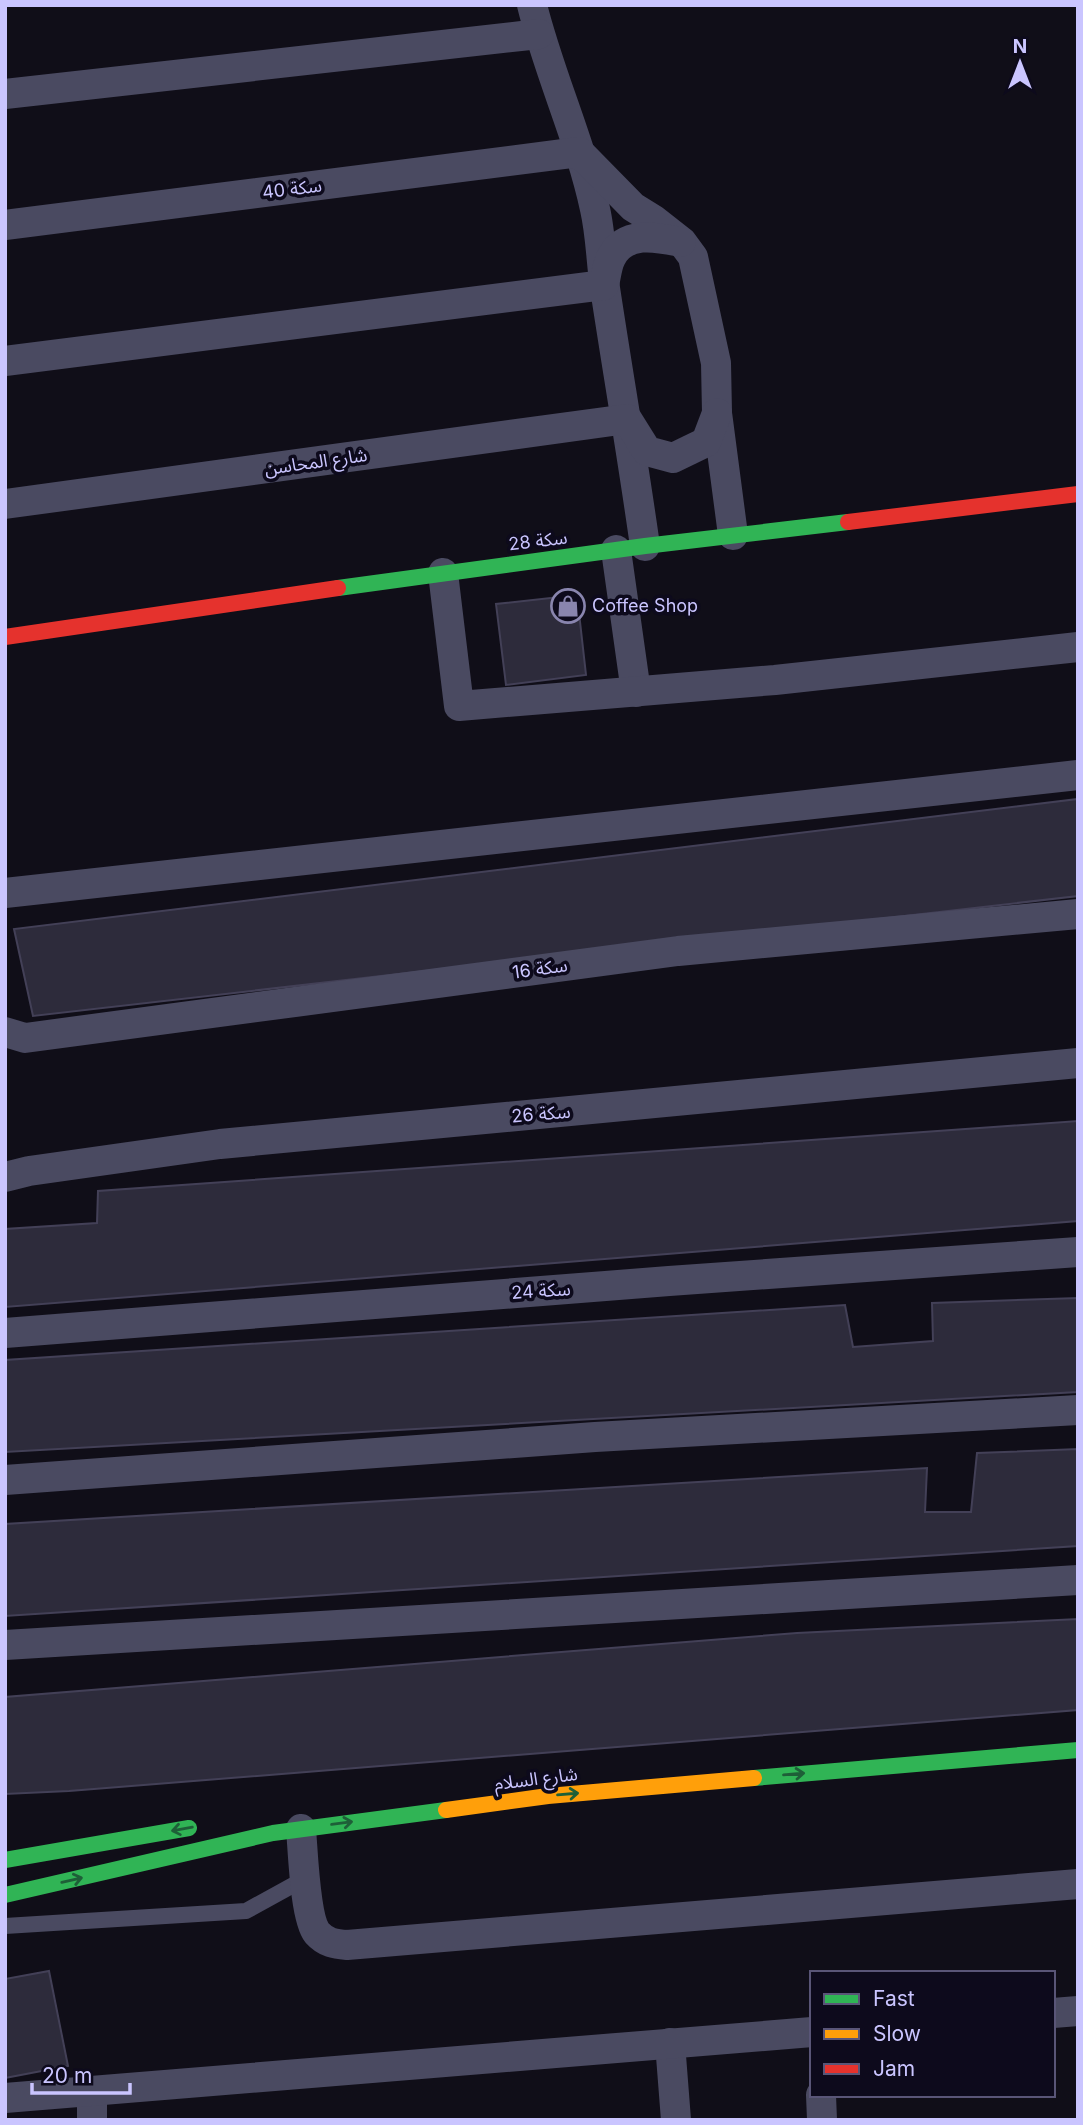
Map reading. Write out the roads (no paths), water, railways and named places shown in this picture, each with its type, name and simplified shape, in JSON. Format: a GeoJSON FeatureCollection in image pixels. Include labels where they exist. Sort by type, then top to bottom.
{"type":"FeatureCollection","features":[{"type":"Feature","properties":{"kind":"street"},"geometry":{"type":"LineString","coordinates":[[5,94],[535,19],[579,152],[595,210],[604,285],[627,419],[636,692]]}},
{"type":"Feature","properties":{"kind":"street"},"geometry":{"type":"LineString","coordinates":[[579,152],[633,207],[682,242],[694,257],[716,363],[717,413],[733,535]]}},
{"type":"Feature","properties":{"kind":"street","name":"سكة 40"},"geometry":{"type":"LineString","coordinates":[[5,225],[579,152]]}},
{"type":"Feature","properties":{"kind":"street"},"geometry":{"type":"LineString","coordinates":[[604,285],[611,257],[622,244],[638,237],[682,242]]}},
{"type":"Feature","properties":{"kind":"street"},"geometry":{"type":"LineString","coordinates":[[5,361],[604,285]]}},
{"type":"Feature","properties":{"kind":"street"},"geometry":{"type":"LineString","coordinates":[[627,419],[647,451],[673,458],[706,442],[717,413]]}},
{"type":"Feature","properties":{"kind":"street","name":"شارع المحاسن"},"geometry":{"type":"LineString","coordinates":[[5,504],[627,419]]}},
{"type":"Feature","properties":{"kind":"street","name":"سكة 28"},"geometry":{"type":"LineString","coordinates":[[5,637],[630,548],[1078,494]]}},
{"type":"Feature","properties":{"kind":"street"},"geometry":{"type":"LineString","coordinates":[[443,573],[459,706],[775,680],[1078,647]]}},
{"type":"Feature","properties":{"kind":"street"},"geometry":{"type":"LineString","coordinates":[[5,893],[1078,775]]}},
{"type":"Feature","properties":{"kind":"street","name":"سكة 16"},"geometry":{"type":"LineString","coordinates":[[5,1032],[25,1038],[678,951],[1078,914]]}},
{"type":"Feature","properties":{"kind":"street","name":"سكة 26"},"geometry":{"type":"LineString","coordinates":[[5,1177],[29,1171],[220,1144],[1078,1063]]}},
{"type":"Feature","properties":{"kind":"street","name":"سكة 24"},"geometry":{"type":"LineString","coordinates":[[5,1333],[1078,1252]]}},
{"type":"Feature","properties":{"kind":"street"},"geometry":{"type":"LineString","coordinates":[[5,1480],[595,1437],[1078,1410]]}},
{"type":"Feature","properties":{"kind":"street"},"geometry":{"type":"LineString","coordinates":[[5,1645],[1078,1580]]}},
{"type":"Feature","properties":{"kind":"street","name":"شارع السلام"},"geometry":{"type":"LineString","coordinates":[[5,1895],[273,1833],[301,1829],[548,1796],[1078,1750]]}},
{"type":"Feature","properties":{"kind":"street"},"geometry":{"type":"LineString","coordinates":[[5,1860],[208,1824]]}},
{"type":"Feature","properties":{"kind":"street"},"geometry":{"type":"LineString","coordinates":[[301,1829],[310,1915],[316,1932],[330,1943],[347,1945],[1078,1884]]}},
{"type":"Feature","properties":{"kind":"street"},"geometry":{"type":"LineString","coordinates":[[1055,2013],[1078,2011]]}},
{"type":"Feature","properties":{"kind":"street"},"geometry":{"type":"LineString","coordinates":[[5,2098],[92,2105],[670,2043],[810,2032]]}},
{"type":"Feature","properties":{"kind":"street"},"geometry":{"type":"LineString","coordinates":[[670,2043],[676,2120]]}},
{"type":"Feature","properties":{"kind":"street"},"geometry":{"type":"LineString","coordinates":[[821,2097],[822,2120]]}},
{"type":"Feature","properties":{"kind":"lane"},"geometry":{"type":"LineString","coordinates":[[5,1926],[246,1911],[306,1878]]}},
{"type":"Feature","properties":{"kind":"place","name":"Coffee Shop"},"geometry":{"type":"Point","coordinates":[568,606]}}]}
